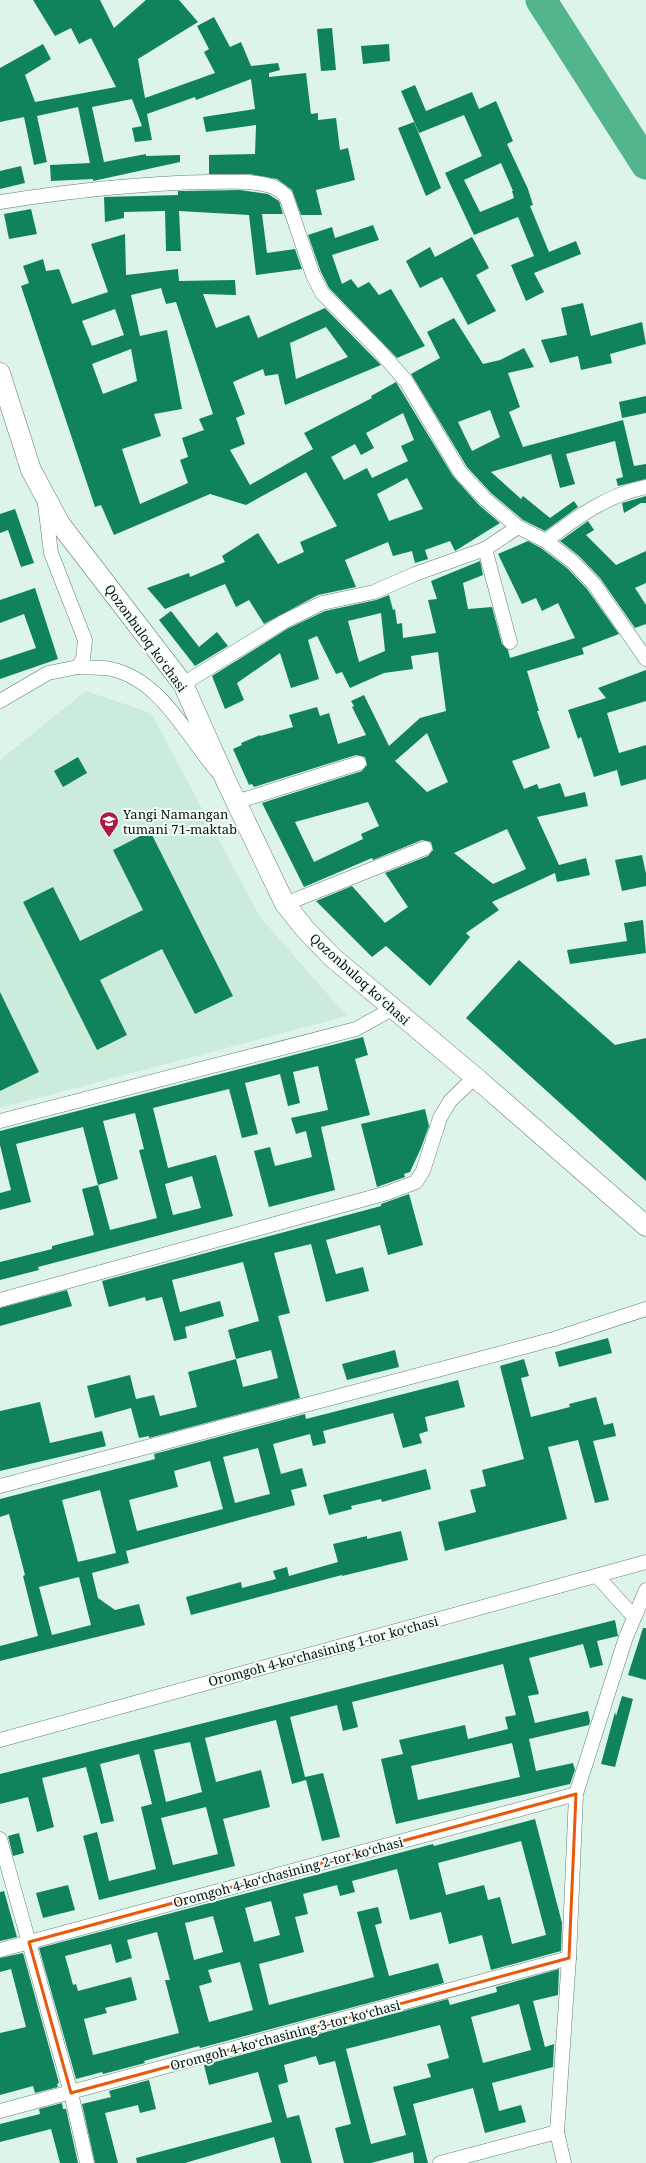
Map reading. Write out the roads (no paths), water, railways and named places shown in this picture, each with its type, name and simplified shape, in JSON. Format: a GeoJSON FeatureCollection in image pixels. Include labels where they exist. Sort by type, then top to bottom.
{"type":"FeatureCollection","features":[{"type":"Feature","properties":{"kind":"main road","name":"Qozonbuloq koʻchasi"},"geometry":{"type":"LineString","coordinates":[[0,373],[32,470],[44,496],[60,524],[183,684],[227,783],[285,904],[305,929],[332,957],[392,1009],[475,1077],[646,1226]]}},
{"type":"Feature","properties":{"kind":"street"},"geometry":{"type":"LineString","coordinates":[[0,202],[52,194],[161,182],[245,182],[270,186],[280,191],[286,196],[313,275],[322,293],[376,347],[406,381],[460,472],[485,499],[518,527],[546,541],[573,562],[594,584],[646,659]]}},
{"type":"Feature","properties":{"kind":"street"},"geometry":{"type":"LineString","coordinates":[[546,541],[577,518],[616,497],[632,490],[646,488]]}},
{"type":"Feature","properties":{"kind":"street"},"geometry":{"type":"LineString","coordinates":[[44,496],[51,553],[85,640],[83,659],[78,667]]}},
{"type":"Feature","properties":{"kind":"street"},"geometry":{"type":"LineString","coordinates":[[183,684],[283,622],[322,603],[374,592],[415,574],[485,549],[518,527]]}},
{"type":"Feature","properties":{"kind":"street"},"geometry":{"type":"LineString","coordinates":[[485,549],[510,642]]}},
{"type":"Feature","properties":{"kind":"street"},"geometry":{"type":"LineString","coordinates":[[0,701],[48,674],[78,667],[111,670],[132,677],[150,688],[227,783]]}},
{"type":"Feature","properties":{"kind":"street"},"geometry":{"type":"LineString","coordinates":[[236,802],[359,763]]}},
{"type":"Feature","properties":{"kind":"street"},"geometry":{"type":"LineString","coordinates":[[285,904],[425,848]]}},
{"type":"Feature","properties":{"kind":"street"},"geometry":{"type":"LineString","coordinates":[[0,1121],[356,1029],[392,1009]]}},
{"type":"Feature","properties":{"kind":"street"},"geometry":{"type":"LineString","coordinates":[[0,1300],[387,1193],[416,1182],[423,1171],[440,1118],[450,1101],[475,1077]]}},
{"type":"Feature","properties":{"kind":"street"},"geometry":{"type":"LineString","coordinates":[[0,1486],[554,1338],[646,1309]]}},
{"type":"Feature","properties":{"kind":"street","name":"Oromgoh 4-koʻchasining 1-tor koʻchasi"},"geometry":{"type":"LineString","coordinates":[[0,1740],[646,1562]]}},
{"type":"Feature","properties":{"kind":"street"},"geometry":{"type":"LineString","coordinates":[[597,1576],[634,1617]]}},
{"type":"Feature","properties":{"kind":"street"},"geometry":{"type":"LineString","coordinates":[[564,2163],[557,2132],[569,1958],[576,1794],[626,1637],[646,1590]]}},
{"type":"Feature","properties":{"kind":"street","name":"Oromgoh 4-koʻchasining 2-tor koʻchasi"},"geometry":{"type":"LineString","coordinates":[[0,1950],[576,1794]]}},
{"type":"Feature","properties":{"kind":"street"},"geometry":{"type":"LineString","coordinates":[[0,1838],[71,2093],[87,2163]]}},
{"type":"Feature","properties":{"kind":"street","name":"Oromgoh 4-koʻchasining 3-tor koʻchasi"},"geometry":{"type":"LineString","coordinates":[[0,2112],[569,1958]]}},
{"type":"Feature","properties":{"kind":"street"},"geometry":{"type":"LineString","coordinates":[[440,2163],[557,2132]]}},
{"type":"Feature","properties":{"kind":"waterway"},"geometry":{"type":"LineString","coordinates":[[541,0],[646,164]]}},
{"type":"Feature","properties":{"kind":"place","name":"Yangi Namangan tumani 71-maktab"},"geometry":{"type":"Point","coordinates":[109,838]}}]}
